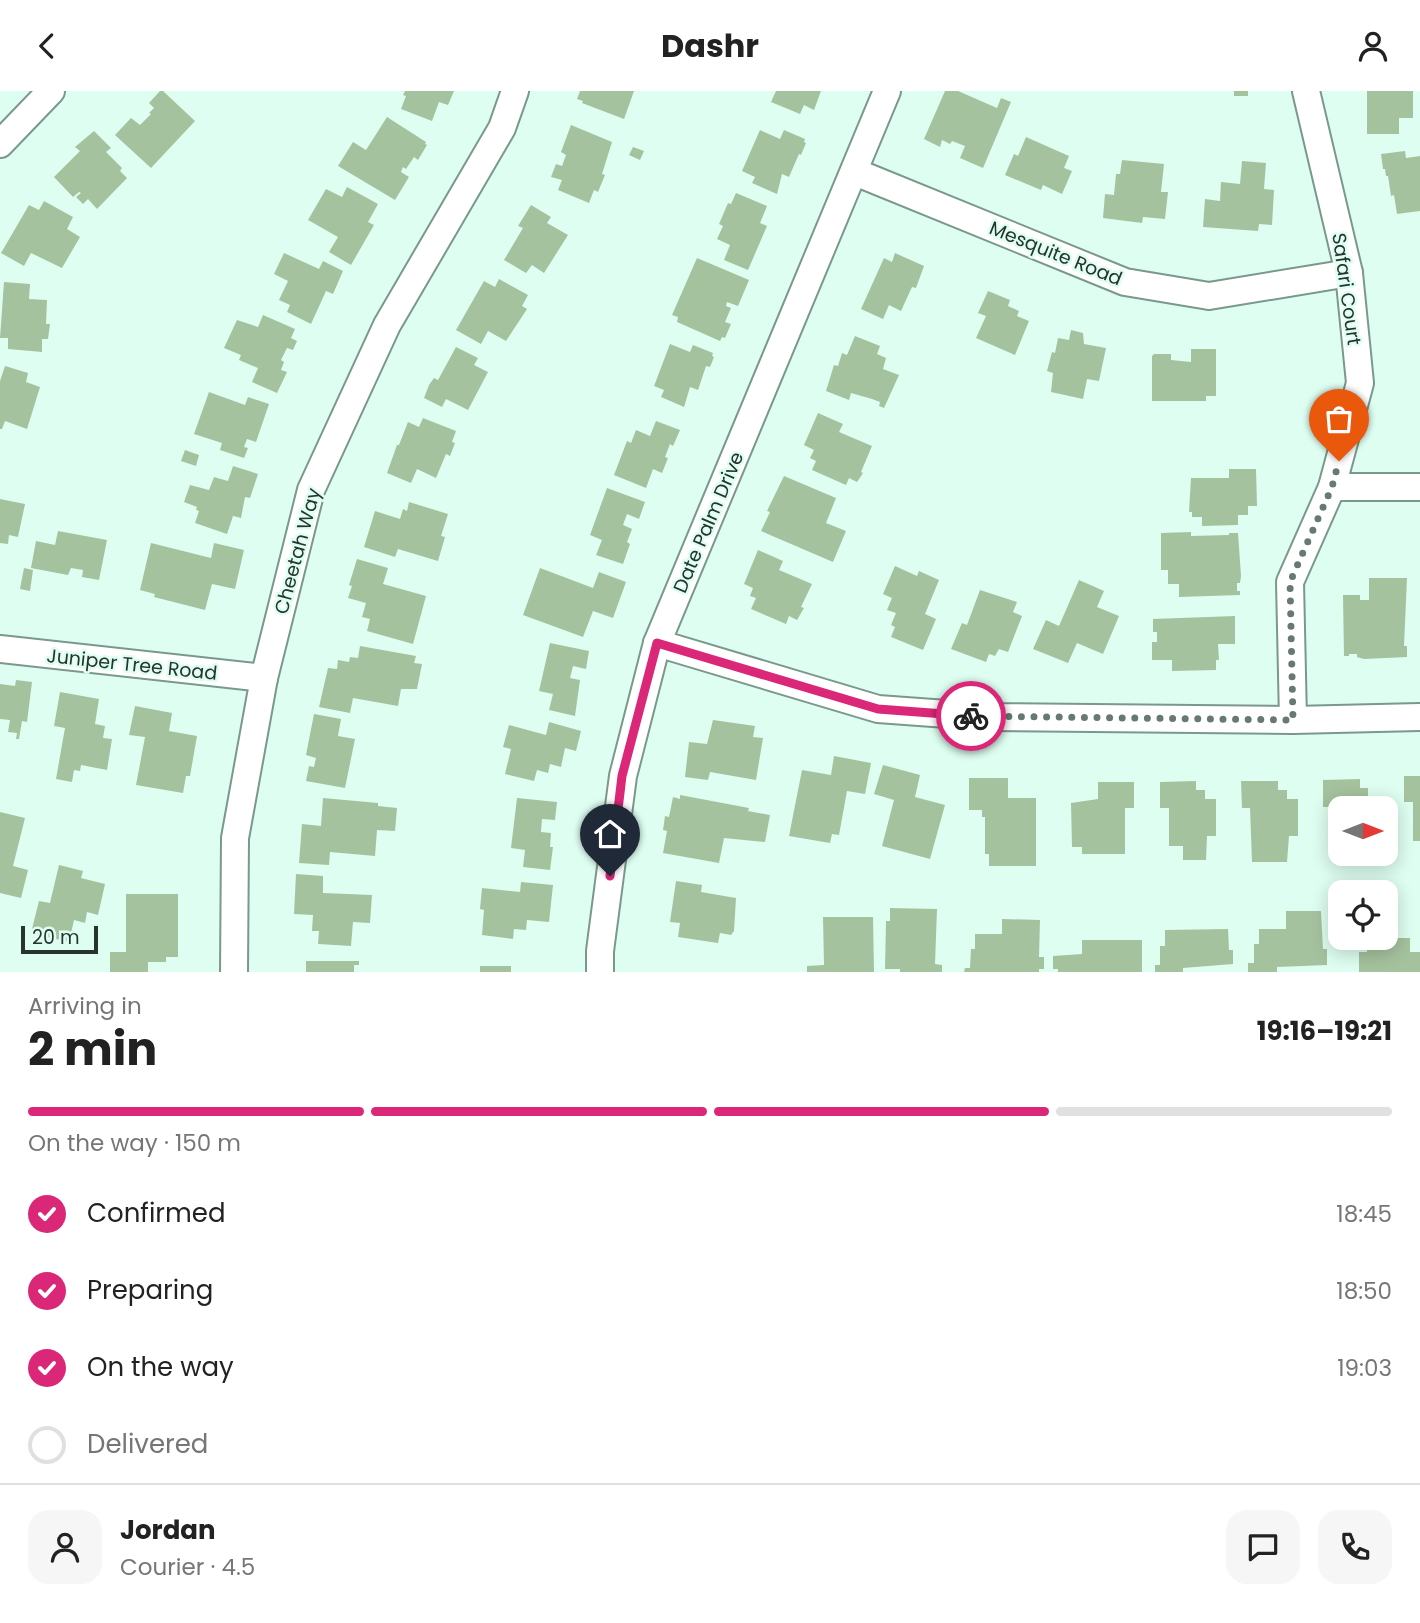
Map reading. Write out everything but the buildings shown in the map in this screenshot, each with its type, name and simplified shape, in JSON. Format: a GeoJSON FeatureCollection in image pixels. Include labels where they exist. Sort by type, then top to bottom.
{"type":"FeatureCollection","features":[{"type":"Feature","properties":{"kind":"street"},"geometry":{"type":"LineString","coordinates":[[0,144],[51,91]]}},
{"type":"Feature","properties":{"kind":"street","name":"Cheetah Way"},"geometry":{"type":"LineString","coordinates":[[234,972],[236,838],[264,678],[312,490],[387,325],[502,128],[515,91]]}},
{"type":"Feature","properties":{"kind":"street","name":"Date Palm Drive"},"geometry":{"type":"LineString","coordinates":[[600,972],[600,951],[622,776],[657,643],[887,91]]}},
{"type":"Feature","properties":{"kind":"street","name":"Safari Court"},"geometry":{"type":"LineString","coordinates":[[1293,720],[1290,582],[1332,487],[1360,383],[1349,273],[1306,91]]}},
{"type":"Feature","properties":{"kind":"street","name":"Mesquite Road"},"geometry":{"type":"LineString","coordinates":[[855,172],[1125,282],[1209,296],[1349,273]]}},
{"type":"Feature","properties":{"kind":"street"},"geometry":{"type":"LineString","coordinates":[[1332,487],[1420,487]]}},
{"type":"Feature","properties":{"kind":"street"},"geometry":{"type":"LineString","coordinates":[[657,643],[878,709],[988,717],[1293,720],[1420,717]]}},
{"type":"Feature","properties":{"kind":"street","name":"Juniper Tree Road"},"geometry":{"type":"LineString","coordinates":[[0,649],[264,678]]}},
{"type":"Feature","properties":{"kind":"way so far"},"geometry":{"type":"LineString","coordinates":[[971,716],[1293,720],[1290,582],[1332,487],[1339,461]]}},
{"type":"Feature","properties":{"kind":"route"},"geometry":{"type":"LineString","coordinates":[[610,876],[622,776],[657,643],[878,709],[971,716]]}}]}
